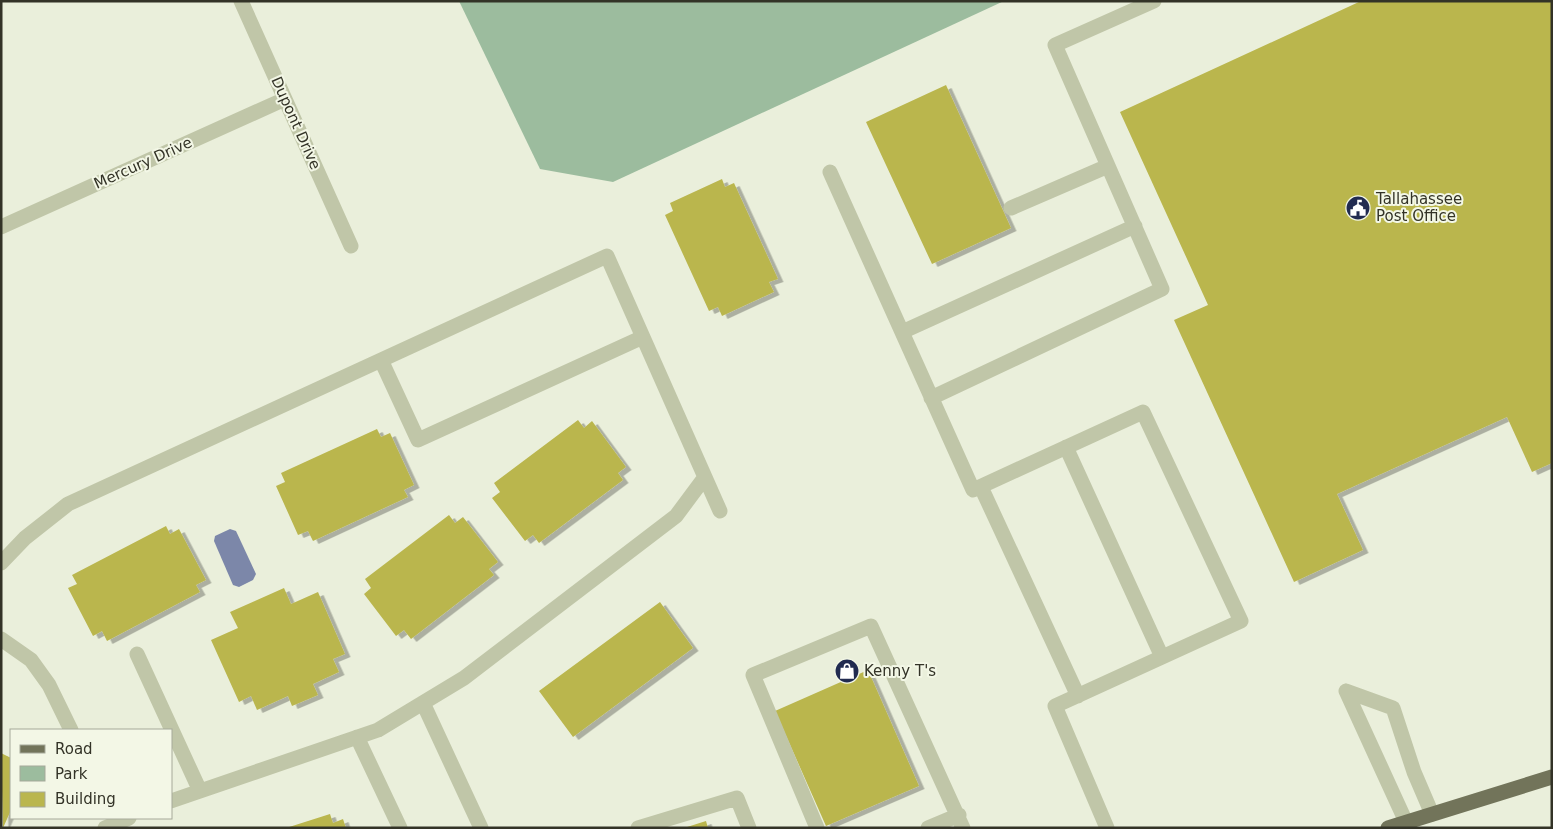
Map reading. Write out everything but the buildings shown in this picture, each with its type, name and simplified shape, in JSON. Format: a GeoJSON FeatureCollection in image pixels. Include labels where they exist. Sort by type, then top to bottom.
{"type":"FeatureCollection","features":[{"type":"Feature","properties":{"kind":"main road"},"geometry":{"type":"LineString","coordinates":[[1388,828],[1552,777]]}},
{"type":"Feature","properties":{"kind":"street","name":"Dupont Drive"},"geometry":{"type":"LineString","coordinates":[[241,1],[350,246]]}},
{"type":"Feature","properties":{"kind":"street"},"geometry":{"type":"LineString","coordinates":[[932,398],[1162,289],[1055,46],[1154,1]]}},
{"type":"Feature","properties":{"kind":"street","name":"Mercury Drive"},"geometry":{"type":"LineString","coordinates":[[1,227],[284,98]]}},
{"type":"Feature","properties":{"kind":"street"},"geometry":{"type":"LineString","coordinates":[[1011,208],[1108,166]]}},
{"type":"Feature","properties":{"kind":"street"},"geometry":{"type":"LineString","coordinates":[[830,172],[932,398],[1078,696]]}},
{"type":"Feature","properties":{"kind":"street"},"geometry":{"type":"LineString","coordinates":[[902,332],[1135,226]]}},
{"type":"Feature","properties":{"kind":"street"},"geometry":{"type":"LineString","coordinates":[[1,563],[25,538],[68,504],[607,256],[720,511]]}},
{"type":"Feature","properties":{"kind":"street"},"geometry":{"type":"LineString","coordinates":[[381,360],[418,440],[643,337]]}},
{"type":"Feature","properties":{"kind":"street"},"geometry":{"type":"LineString","coordinates":[[977,488],[1143,412],[1241,621],[1055,706],[1107,828]]}},
{"type":"Feature","properties":{"kind":"street"},"geometry":{"type":"LineString","coordinates":[[1066,448],[1162,657]]}},
{"type":"Feature","properties":{"kind":"street"},"geometry":{"type":"LineString","coordinates":[[172,801],[378,730],[423,703],[464,678],[676,516],[705,477]]}},
{"type":"Feature","properties":{"kind":"street"},"geometry":{"type":"LineString","coordinates":[[818,828],[753,675],[871,626],[961,821],[928,828]]}},
{"type":"Feature","properties":{"kind":"street"},"geometry":{"type":"LineString","coordinates":[[1,640],[31,660],[49,685],[71,729]]}},
{"type":"Feature","properties":{"kind":"street"},"geometry":{"type":"LineString","coordinates":[[137,654],[171,729]]}},
{"type":"Feature","properties":{"kind":"street"},"geometry":{"type":"LineString","coordinates":[[1406,822],[1346,691],[1393,708],[1414,772],[1432,814]]}},
{"type":"Feature","properties":{"kind":"street"},"geometry":{"type":"LineString","coordinates":[[423,703],[481,828]]}},
{"type":"Feature","properties":{"kind":"street"},"geometry":{"type":"LineString","coordinates":[[172,730],[200,791]]}},
{"type":"Feature","properties":{"kind":"street"},"geometry":{"type":"LineString","coordinates":[[357,737],[400,828]]}},
{"type":"Feature","properties":{"kind":"street"},"geometry":{"type":"LineString","coordinates":[[638,828],[738,798],[749,828]]}},
{"type":"Feature","properties":{"kind":"street"},"geometry":{"type":"LineString","coordinates":[[110,823],[125,819]]}},
{"type":"Feature","properties":{"kind":"green space"},"geometry":{"type":"Polygon","coordinates":[[[459,1],[1004,1],[613,182],[540,169],[459,1]]]}},
{"type":"Feature","properties":{"kind":"water"},"geometry":{"type":"Polygon","coordinates":[[[230,529],[236,531],[256,574],[253,580],[239,587],[233,585],[214,541],[215,536],[230,529]]]}},
{"type":"Feature","properties":{"kind":"place","name":"Tallahassee Post Office"},"geometry":{"type":"Point","coordinates":[1358,208]}},
{"type":"Feature","properties":{"kind":"place","name":"Kenny T's"},"geometry":{"type":"Point","coordinates":[847,671]}}]}
